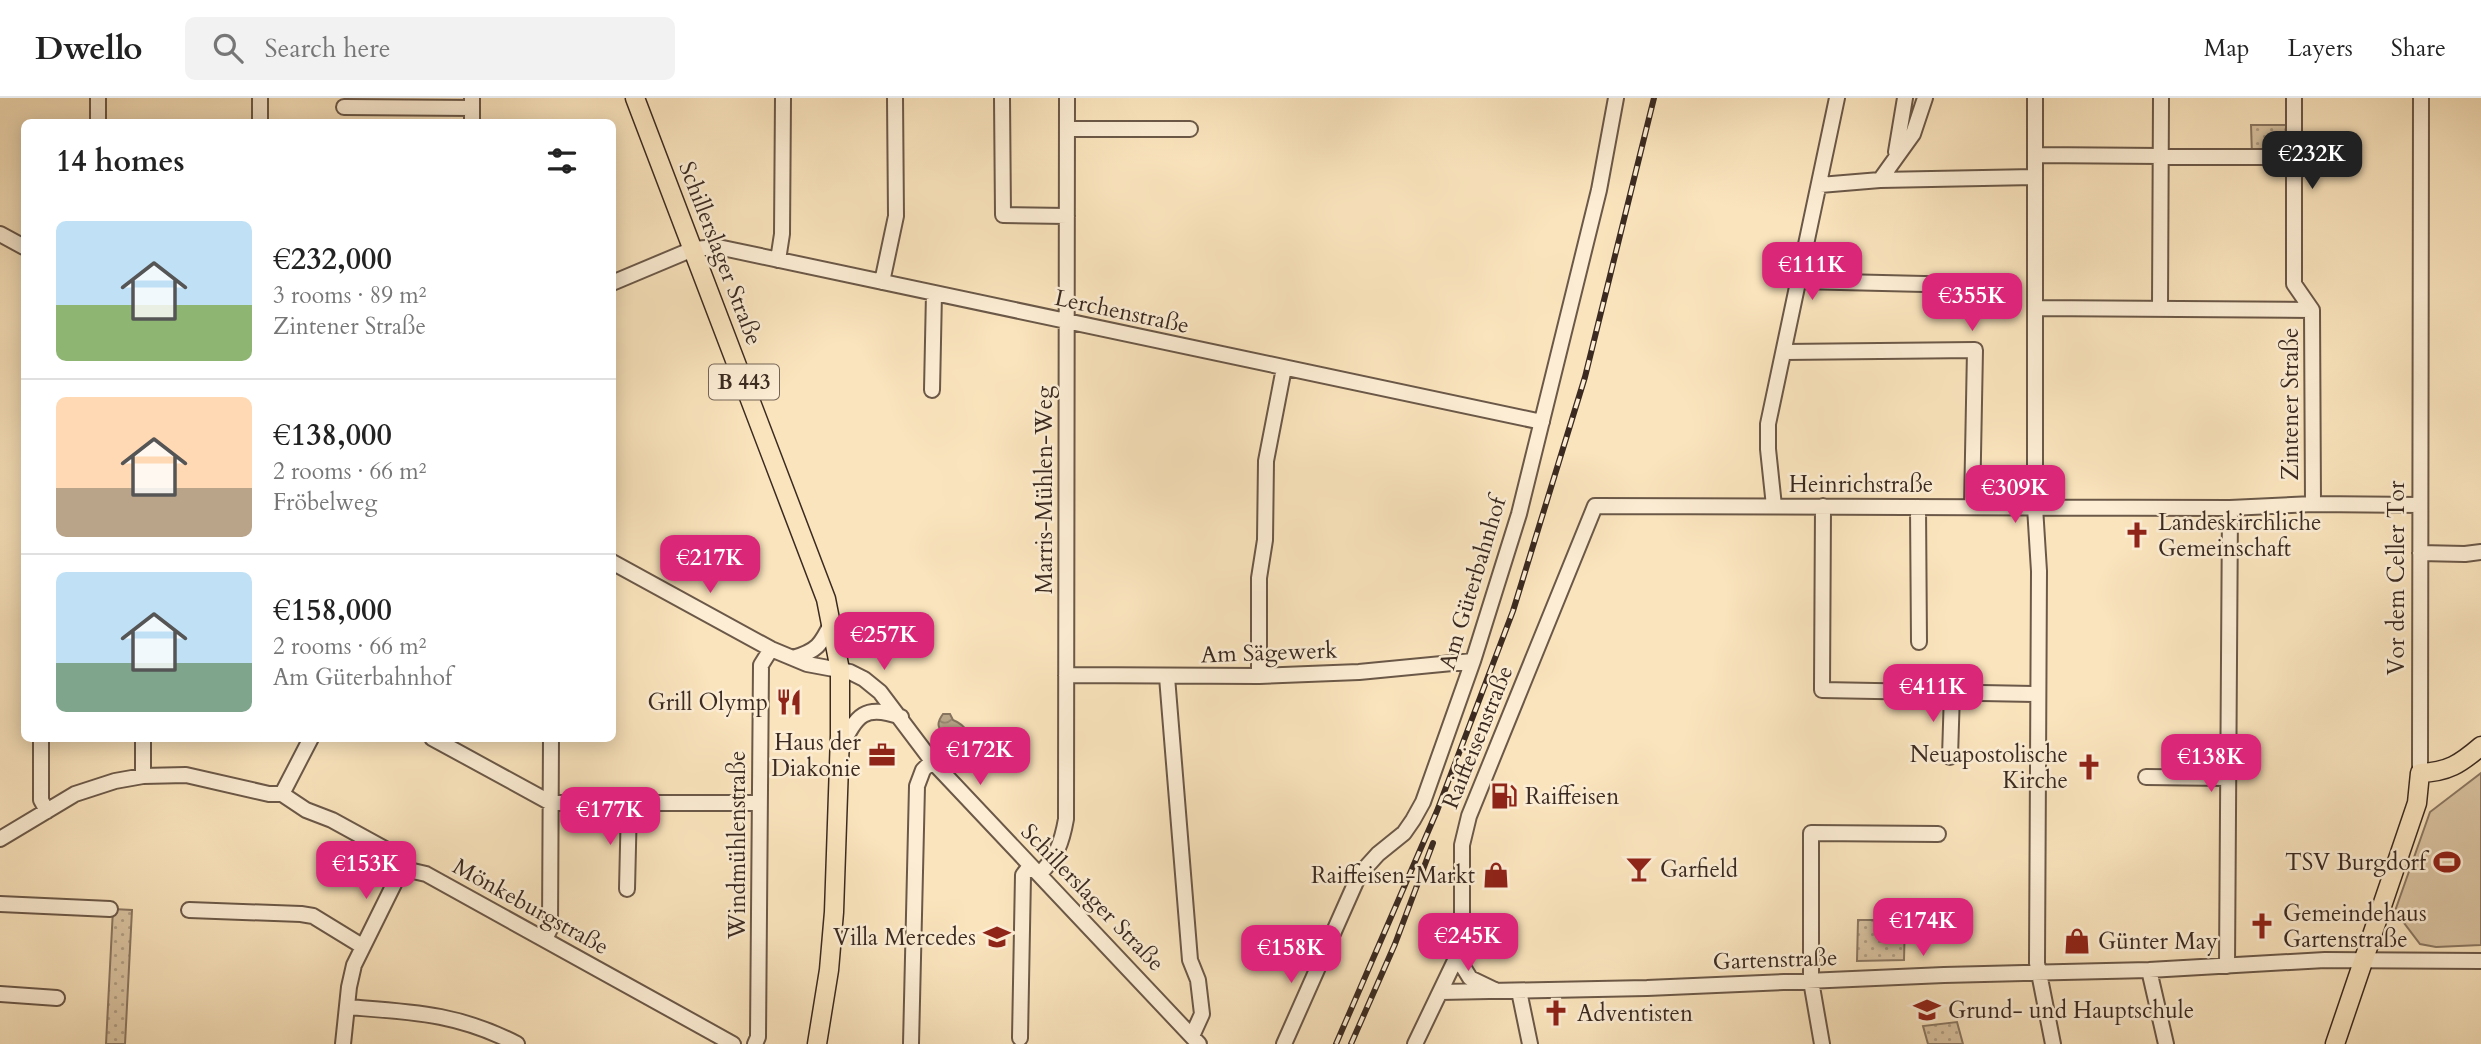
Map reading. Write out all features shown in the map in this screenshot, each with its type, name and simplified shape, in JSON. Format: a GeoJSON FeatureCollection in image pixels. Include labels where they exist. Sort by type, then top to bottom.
{"type":"FeatureCollection","features":[{"type":"Feature","properties":{"kind":"main road","name":"Schillerslager Straße"},"geometry":{"type":"LineString","coordinates":[[635,98],[826,599],[840,670]]}},
{"type":"Feature","properties":{"kind":"main road","name":"B 443"},"geometry":{"type":"LineString","coordinates":[[817,1044],[829,970],[834,912],[840,670]]}},
{"type":"Feature","properties":{"kind":"main road"},"geometry":{"type":"LineString","coordinates":[[2420,773],[2439,772],[2460,764],[2481,746]]}},
{"type":"Feature","properties":{"kind":"main road","name":"Vor dem Celler Tor"},"geometry":{"type":"LineString","coordinates":[[2335,1044],[2417,803],[2420,773]]}},
{"type":"Feature","properties":{"kind":"street"},"geometry":{"type":"LineString","coordinates":[[98,98],[98,119]]}},
{"type":"Feature","properties":{"kind":"street"},"geometry":{"type":"LineString","coordinates":[[260,98],[260,119]]}},
{"type":"Feature","properties":{"kind":"street"},"geometry":{"type":"LineString","coordinates":[[778,260],[782,234],[783,98]]}},
{"type":"Feature","properties":{"kind":"street"},"geometry":{"type":"LineString","coordinates":[[882,282],[896,216],[895,98]]}},
{"type":"Feature","properties":{"kind":"street"},"geometry":{"type":"LineString","coordinates":[[1002,98],[1003,215],[1067,216]]}},
{"type":"Feature","properties":{"kind":"street","name":"Marris-Mühlen-Weg"},"geometry":{"type":"LineString","coordinates":[[1035,870],[1053,861],[1063,836],[1066,819],[1068,98]]}},
{"type":"Feature","properties":{"kind":"street","name":"Am Güterbahnhof"},"geometry":{"type":"LineString","coordinates":[[1284,1044],[1359,875],[1404,833],[1423,802],[1473,661],[1519,514],[1599,190],[1616,98]]}},
{"type":"Feature","properties":{"kind":"street"},"geometry":{"type":"LineString","coordinates":[[1774,506],[1768,424],[1837,98]]}},
{"type":"Feature","properties":{"kind":"street"},"geometry":{"type":"LineString","coordinates":[[1895,157],[1905,98]]}},
{"type":"Feature","properties":{"kind":"street"},"geometry":{"type":"LineString","coordinates":[[1881,180],[1913,134],[1925,98]]}},
{"type":"Feature","properties":{"kind":"street"},"geometry":{"type":"LineString","coordinates":[[2035,98],[2035,507],[2039,571],[2038,973],[2053,1044]]}},
{"type":"Feature","properties":{"kind":"street"},"geometry":{"type":"LineString","coordinates":[[2160,308],[2161,98]]}},
{"type":"Feature","properties":{"kind":"street","name":"Zintener Straße"},"geometry":{"type":"LineString","coordinates":[[2294,98],[2294,284],[2312,310],[2313,504]]}},
{"type":"Feature","properties":{"kind":"street","name":"Vor dem Celler Tor"},"geometry":{"type":"LineString","coordinates":[[2420,773],[2421,98]]}},
{"type":"Feature","properties":{"kind":"street"},"geometry":{"type":"LineString","coordinates":[[344,107],[472,110]]}},
{"type":"Feature","properties":{"kind":"street"},"geometry":{"type":"LineString","coordinates":[[1067,129],[1190,129]]}},
{"type":"Feature","properties":{"kind":"street"},"geometry":{"type":"LineString","coordinates":[[2035,155],[2294,157]]}},
{"type":"Feature","properties":{"kind":"street"},"geometry":{"type":"LineString","coordinates":[[1820,186],[1881,180],[2035,177]]}},
{"type":"Feature","properties":{"kind":"street"},"geometry":{"type":"LineString","coordinates":[[0,234],[21,245]]}},
{"type":"Feature","properties":{"kind":"street","name":"Lerchenstraße"},"geometry":{"type":"LineString","coordinates":[[693,249],[718,247],[1542,422]]}},
{"type":"Feature","properties":{"kind":"street"},"geometry":{"type":"LineString","coordinates":[[616,281],[693,249]]}},
{"type":"Feature","properties":{"kind":"street"},"geometry":{"type":"LineString","coordinates":[[1799,281],[1966,285]]}},
{"type":"Feature","properties":{"kind":"street"},"geometry":{"type":"LineString","coordinates":[[932,390],[934,293]]}},
{"type":"Feature","properties":{"kind":"street"},"geometry":{"type":"LineString","coordinates":[[2035,308],[2312,310]]}},
{"type":"Feature","properties":{"kind":"street"},"geometry":{"type":"LineString","coordinates":[[1784,352],[1975,350],[1972,507]]}},
{"type":"Feature","properties":{"kind":"street"},"geometry":{"type":"LineString","coordinates":[[1259,676],[1259,578],[1265,540],[1266,461],[1284,368]]}},
{"type":"Feature","properties":{"kind":"street","name":"Heinrichstraße"},"geometry":{"type":"LineString","coordinates":[[1595,506],[2230,508],[2313,504],[2420,505]]}},
{"type":"Feature","properties":{"kind":"street","name":"Raiffeisenstraße"},"geometry":{"type":"LineString","coordinates":[[1415,1044],[1462,946],[1464,833],[1595,506]]}},
{"type":"Feature","properties":{"kind":"street"},"geometry":{"type":"LineString","coordinates":[[1823,506],[1822,690],[2038,694]]}},
{"type":"Feature","properties":{"kind":"street"},"geometry":{"type":"LineString","coordinates":[[1918,507],[1919,642]]}},
{"type":"Feature","properties":{"kind":"street"},"geometry":{"type":"LineString","coordinates":[[2227,966],[2230,508]]}},
{"type":"Feature","properties":{"kind":"street"},"geometry":{"type":"LineString","coordinates":[[2420,552],[2481,552]]}},
{"type":"Feature","properties":{"kind":"street"},"geometry":{"type":"LineString","coordinates":[[616,564],[771,649],[807,664],[840,670]]}},
{"type":"Feature","properties":{"kind":"street"},"geometry":{"type":"LineString","coordinates":[[793,658],[809,653],[819,646],[832,622]]}},
{"type":"Feature","properties":{"kind":"street","name":"Windmühlenstraße"},"geometry":{"type":"LineString","coordinates":[[755,1044],[758,1037],[761,665],[771,649]]}},
{"type":"Feature","properties":{"kind":"street","name":"Am Sägewerk"},"geometry":{"type":"LineString","coordinates":[[1066,675],[1259,676],[1359,672],[1473,661]]}},
{"type":"Feature","properties":{"kind":"street","name":"Schillerslager Straße"},"geometry":{"type":"LineString","coordinates":[[840,670],[864,679],[880,692],[932,761],[1195,1040]]}},
{"type":"Feature","properties":{"kind":"street"},"geometry":{"type":"LineString","coordinates":[[1167,677],[1190,960],[1198,981],[1202,1014],[1195,1040]]}},
{"type":"Feature","properties":{"kind":"street"},"geometry":{"type":"LineString","coordinates":[[1950,757],[1952,692]]}},
{"type":"Feature","properties":{"kind":"street"},"geometry":{"type":"LineString","coordinates":[[840,748],[857,718],[865,713],[887,712],[901,717]]}},
{"type":"Feature","properties":{"kind":"street"},"geometry":{"type":"LineString","coordinates":[[41,742],[41,800],[47,811]]}},
{"type":"Feature","properties":{"kind":"street"},"geometry":{"type":"LineString","coordinates":[[143,742],[143,776]]}},
{"type":"Feature","properties":{"kind":"street"},"geometry":{"type":"LineString","coordinates":[[282,794],[309,742]]}},
{"type":"Feature","properties":{"kind":"street"},"geometry":{"type":"LineString","coordinates":[[439,742],[551,803],[759,803]]}},
{"type":"Feature","properties":{"kind":"street"},"geometry":{"type":"LineString","coordinates":[[545,939],[550,929],[551,742]]}},
{"type":"Feature","properties":{"kind":"street"},"geometry":{"type":"LineString","coordinates":[[911,1044],[917,786],[922,770],[932,761]]}},
{"type":"Feature","properties":{"kind":"street"},"geometry":{"type":"LineString","coordinates":[[0,839],[75,794],[115,781],[143,776],[186,775],[270,794],[282,794],[306,810],[332,820],[394,854],[400,872],[354,965],[343,1044]]}},
{"type":"Feature","properties":{"kind":"street"},"geometry":{"type":"LineString","coordinates":[[2146,777],[2228,778]]}},
{"type":"Feature","properties":{"kind":"street"},"geometry":{"type":"LineString","coordinates":[[627,889],[629,804]]}},
{"type":"Feature","properties":{"kind":"street"},"geometry":{"type":"LineString","coordinates":[[1822,1044],[1811,981],[1811,833],[1938,834]]}},
{"type":"Feature","properties":{"kind":"street"},"geometry":{"type":"LineString","coordinates":[[1020,1038],[1023,875],[1035,870]]}},
{"type":"Feature","properties":{"kind":"street","name":"Mönkeburgstraße"},"geometry":{"type":"LineString","coordinates":[[400,872],[426,874],[733,1044]]}},
{"type":"Feature","properties":{"kind":"street"},"geometry":{"type":"LineString","coordinates":[[0,904],[110,909]]}},
{"type":"Feature","properties":{"kind":"street"},"geometry":{"type":"LineString","coordinates":[[189,910],[313,916],[362,946]]}},
{"type":"Feature","properties":{"kind":"street"},"geometry":{"type":"LineString","coordinates":[[1457,957],[1470,978],[1496,991]]}},
{"type":"Feature","properties":{"kind":"street","name":"Gartenstraße"},"geometry":{"type":"LineString","coordinates":[[1440,992],[2149,970],[2325,960],[2481,961]]}},
{"type":"Feature","properties":{"kind":"street"},"geometry":{"type":"LineString","coordinates":[[2149,970],[2166,1044]]}},
{"type":"Feature","properties":{"kind":"street"},"geometry":{"type":"LineString","coordinates":[[1519,991],[1530,1044]]}},
{"type":"Feature","properties":{"kind":"street"},"geometry":{"type":"LineString","coordinates":[[0,994],[57,998]]}},
{"type":"Feature","properties":{"kind":"street"},"geometry":{"type":"LineString","coordinates":[[347,1007],[416,1012],[457,1019],[517,1044]]}},
{"type":"Feature","properties":{"kind":"shaded area"},"geometry":{"type":"Polygon","coordinates":[[[2251,125],[2292,125],[2292,155],[2252,156],[2251,125]]]}},
{"type":"Feature","properties":{"kind":"shaded area","name":"TSV Burgdorf"},"geometry":{"type":"Polygon","coordinates":[[[2481,773],[2481,945],[2436,947],[2420,944],[2395,911],[2430,812],[2481,773]]]}},
{"type":"Feature","properties":{"kind":"shaded area"},"geometry":{"type":"Polygon","coordinates":[[[113,909],[132,910],[125,1044],[106,1044],[113,909]]]}},
{"type":"Feature","properties":{"kind":"shaded area"},"geometry":{"type":"Polygon","coordinates":[[[1858,920],[1905,920],[1904,960],[1857,961],[1858,920]]]}},
{"type":"Feature","properties":{"kind":"shaded area"},"geometry":{"type":"Polygon","coordinates":[[[1957,1022],[1963,1044],[1928,1044],[1923,1026],[1957,1022]]]}},
{"type":"Feature","properties":{"kind":"water"},"geometry":{"type":"Polygon","coordinates":[[[943,714],[950,714],[968,733],[970,751],[976,762],[974,766],[968,767],[961,762],[958,742],[939,728],[943,714]]]}},
{"type":"Feature","properties":{"kind":"railway"},"geometry":{"type":"LineString","coordinates":[[1336,1044],[1437,811],[1513,611],[1585,377],[1654,98]]}},
{"type":"Feature","properties":{"kind":"railway"},"geometry":{"type":"LineString","coordinates":[[1351,1044],[1395,944],[1433,843]]}},
{"type":"Feature","properties":{"kind":"place","name":"Landeskirchliche Gemeinschaft"},"geometry":{"type":"Point","coordinates":[2137,535]}},
{"type":"Feature","properties":{"kind":"place","name":"Grill Olymp"},"geometry":{"type":"Point","coordinates":[789,702]}},
{"type":"Feature","properties":{"kind":"place","name":"Haus der Diakonie"},"geometry":{"type":"Point","coordinates":[882,755]}},
{"type":"Feature","properties":{"kind":"place","name":"Neuapostolische Kirche"},"geometry":{"type":"Point","coordinates":[2089,767]}},
{"type":"Feature","properties":{"kind":"place","name":"Raiffeisen"},"geometry":{"type":"Point","coordinates":[1504,796]}},
{"type":"Feature","properties":{"kind":"place","name":"TSV Burgdorf"},"geometry":{"type":"Point","coordinates":[2447,862]}},
{"type":"Feature","properties":{"kind":"place","name":"Garfield"},"geometry":{"type":"Point","coordinates":[1639,869]}},
{"type":"Feature","properties":{"kind":"place","name":"Raiffeisen-Markt"},"geometry":{"type":"Point","coordinates":[1496,875]}},
{"type":"Feature","properties":{"kind":"place","name":"Gemeindehaus Gartenstraße"},"geometry":{"type":"Point","coordinates":[2262,926]}},
{"type":"Feature","properties":{"kind":"place","name":"Villa Mercedes"},"geometry":{"type":"Point","coordinates":[997,937]}},
{"type":"Feature","properties":{"kind":"place","name":"Günter May"},"geometry":{"type":"Point","coordinates":[2077,941]}},
{"type":"Feature","properties":{"kind":"place","name":"Grund- und Hauptschule"},"geometry":{"type":"Point","coordinates":[1927,1010]}},
{"type":"Feature","properties":{"kind":"place","name":"Adventisten"},"geometry":{"type":"Point","coordinates":[1556,1013]}}]}
